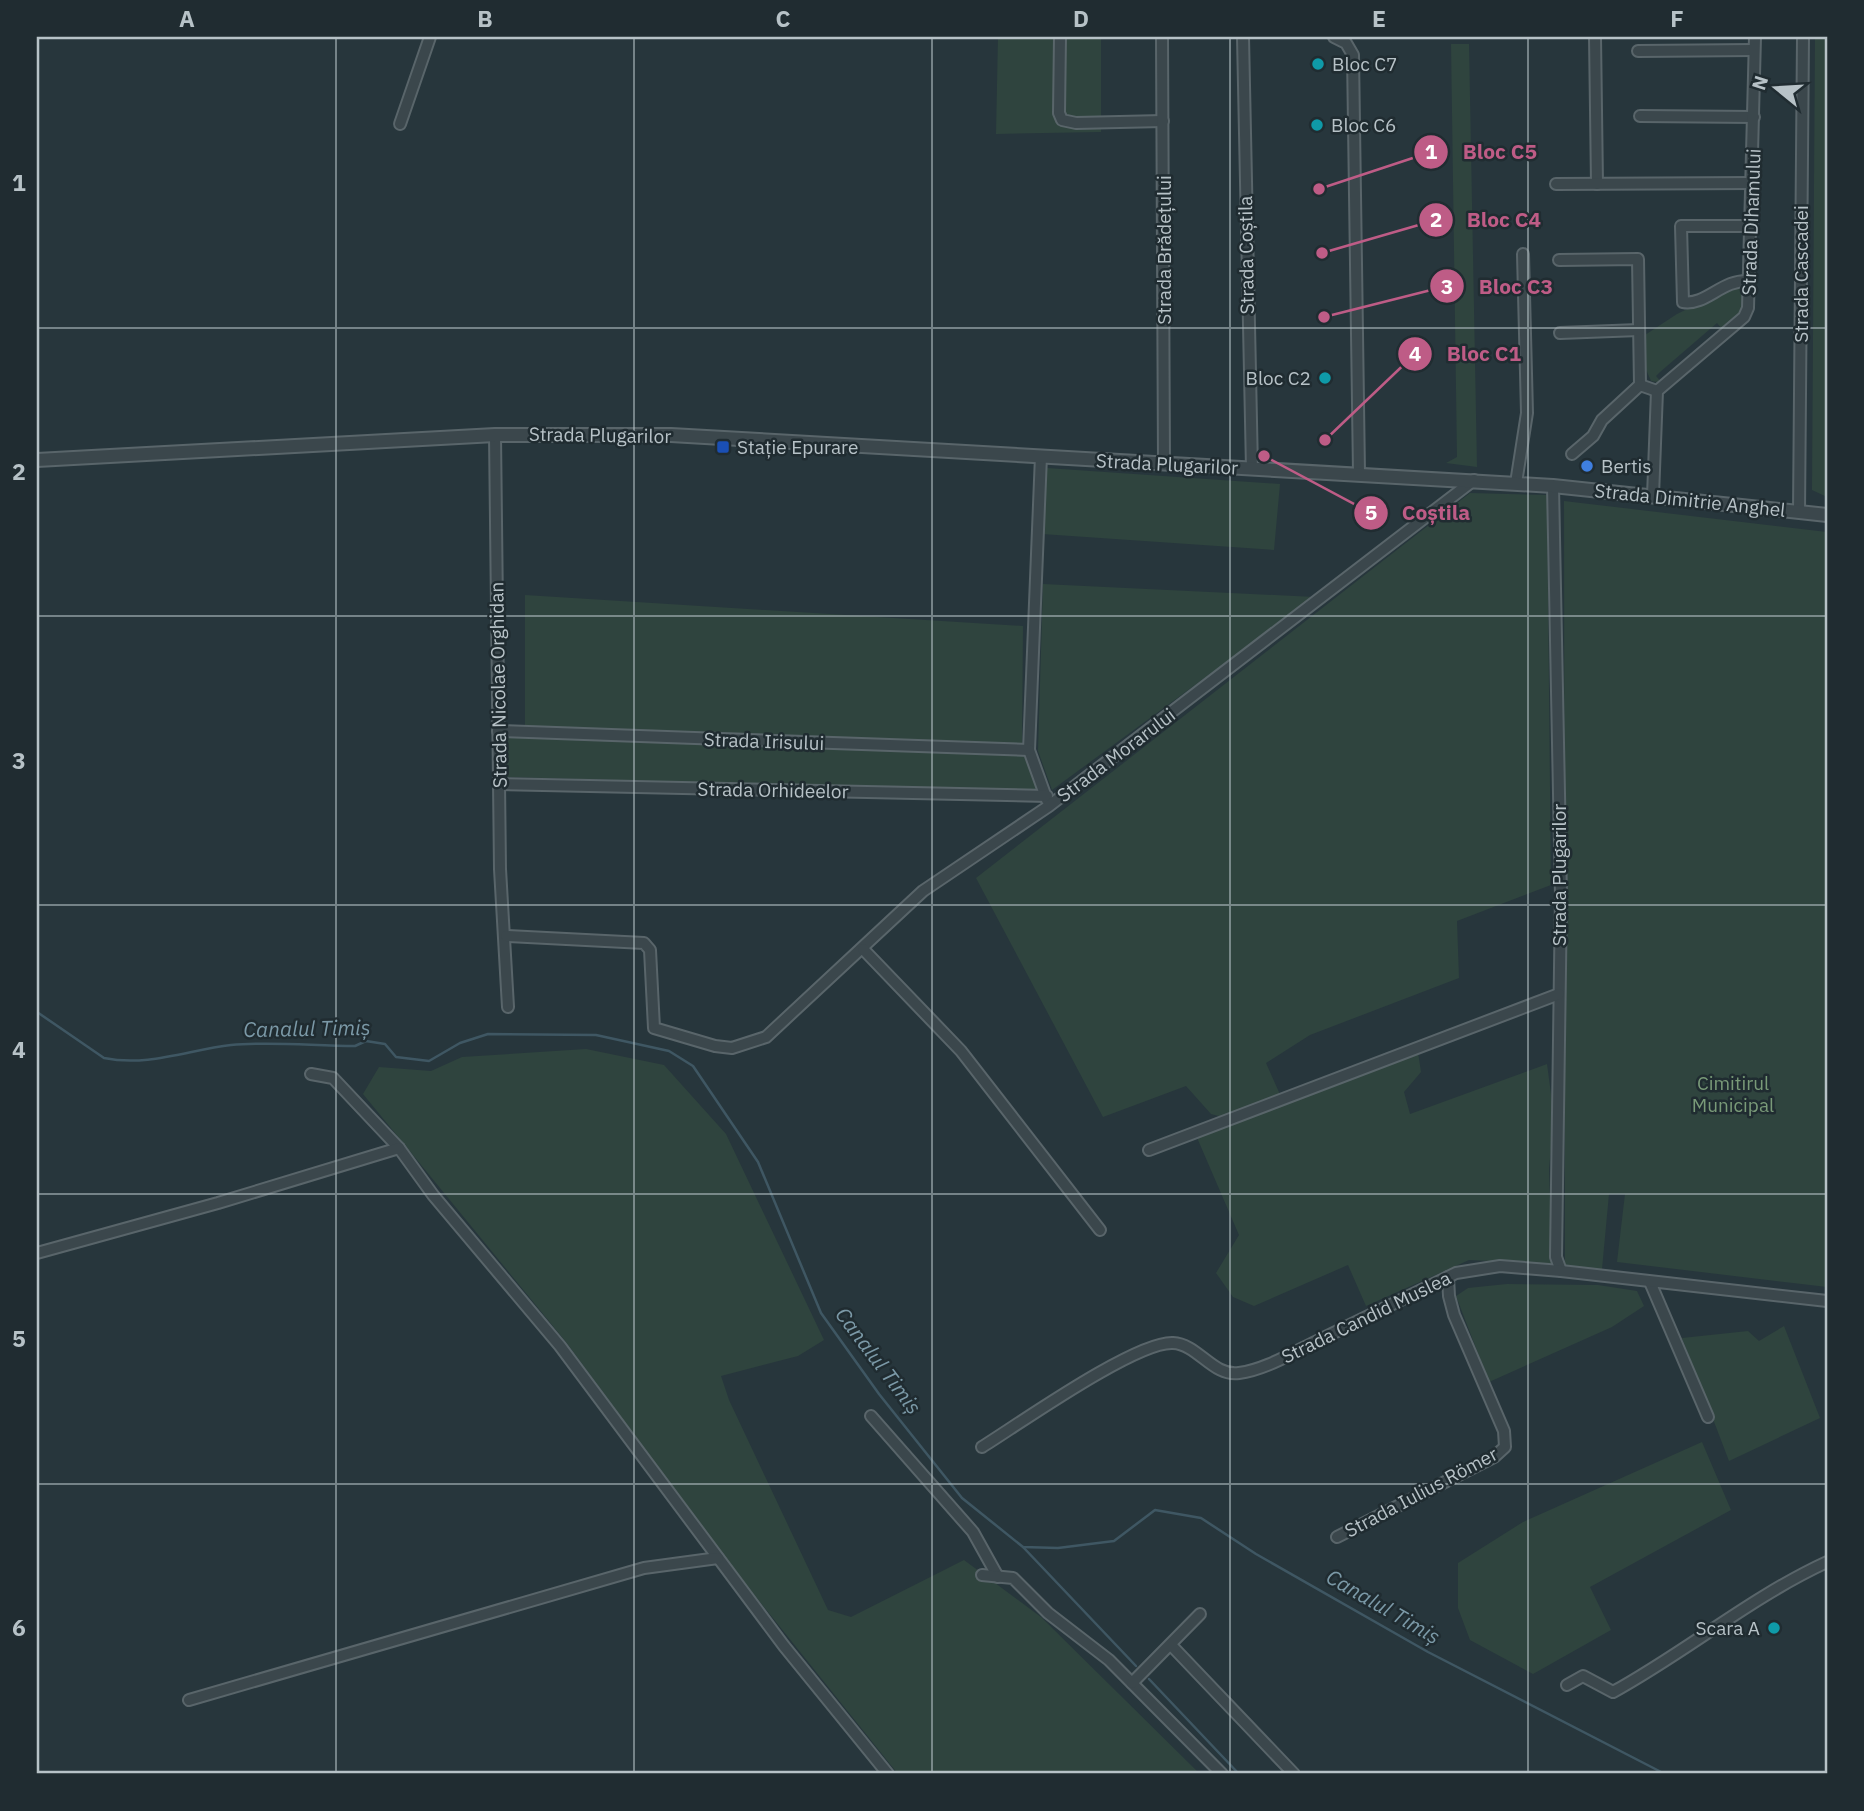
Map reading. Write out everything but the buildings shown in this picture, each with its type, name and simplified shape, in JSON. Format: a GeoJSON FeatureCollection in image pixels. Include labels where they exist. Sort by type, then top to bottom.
{"type":"FeatureCollection","features":[{"type":"Feature","properties":{"kind":"street"},"geometry":{"type":"LineString","coordinates":[[400,124],[430,37]]}},
{"type":"Feature","properties":{"kind":"street"},"geometry":{"type":"LineString","coordinates":[[1060,37],[1059,113],[1062,120],[1076,123],[1163,121]]}},
{"type":"Feature","properties":{"kind":"street","name":"Strada Brădețului"},"geometry":{"type":"LineString","coordinates":[[1162,37],[1164,463]]}},
{"type":"Feature","properties":{"kind":"street"},"geometry":{"type":"LineString","coordinates":[[1334,37],[1346,43],[1353,63],[1359,473]]}},
{"type":"Feature","properties":{"kind":"street"},"geometry":{"type":"LineString","coordinates":[[1595,37],[1597,184]]}},
{"type":"Feature","properties":{"kind":"street","name":"Strada Dihamului"},"geometry":{"type":"LineString","coordinates":[[1657,391],[1744,317],[1748,308],[1755,37]]}},
{"type":"Feature","properties":{"kind":"street","name":"Strada Cascadei"},"geometry":{"type":"LineString","coordinates":[[1799,512],[1803,37]]}},
{"type":"Feature","properties":{"kind":"street","name":"Strada Coștila"},"geometry":{"type":"LineString","coordinates":[[1242,39],[1252,469]]}},
{"type":"Feature","properties":{"kind":"street"},"geometry":{"type":"LineString","coordinates":[[1638,51],[1754,50]]}},
{"type":"Feature","properties":{"kind":"street"},"geometry":{"type":"LineString","coordinates":[[1640,116],[1754,117]]}},
{"type":"Feature","properties":{"kind":"street"},"geometry":{"type":"LineString","coordinates":[[1556,184],[1753,183]]}},
{"type":"Feature","properties":{"kind":"street"},"geometry":{"type":"LineString","coordinates":[[1749,281],[1731,281],[1708,295],[1683,302],[1681,226],[1752,226]]}},
{"type":"Feature","properties":{"kind":"street"},"geometry":{"type":"LineString","coordinates":[[1516,483],[1527,413],[1523,254]]}},
{"type":"Feature","properties":{"kind":"street"},"geometry":{"type":"LineString","coordinates":[[1559,260],[1638,259],[1640,385],[1602,420],[1593,436],[1572,454]]}},
{"type":"Feature","properties":{"kind":"street"},"geometry":{"type":"LineString","coordinates":[[1560,332],[1639,330]]}},
{"type":"Feature","properties":{"kind":"street"},"geometry":{"type":"LineString","coordinates":[[1640,385],[1657,391],[1653,496]]}},
{"type":"Feature","properties":{"kind":"street","name":"Strada Plugarilor"},"geometry":{"type":"LineString","coordinates":[[37,460],[495,435],[683,436],[1553,486],[1559,994],[1556,1257],[1561,1270]]}},
{"type":"Feature","properties":{"kind":"street","name":"Strada Nicolae Orghidan"},"geometry":{"type":"LineString","coordinates":[[495,435],[499,783],[508,1007]]}},
{"type":"Feature","properties":{"kind":"street"},"geometry":{"type":"LineString","coordinates":[[1041,456],[1029,750],[1048,801]]}},
{"type":"Feature","properties":{"kind":"street","name":"Strada Morarului"},"geometry":{"type":"LineString","coordinates":[[506,936],[637,942],[650,950],[651,1017],[657,1031],[732,1048],[766,1037],[923,891],[1048,801],[1474,481]]}},
{"type":"Feature","properties":{"kind":"street","name":"Strada Dimitrie Anghel"},"geometry":{"type":"LineString","coordinates":[[1553,486],[1827,515]]}},
{"type":"Feature","properties":{"kind":"street","name":"Strada Irisului"},"geometry":{"type":"LineString","coordinates":[[498,731],[1029,750]]}},
{"type":"Feature","properties":{"kind":"street","name":"Strada Orhideelor"},"geometry":{"type":"LineString","coordinates":[[499,783],[1048,801]]}},
{"type":"Feature","properties":{"kind":"street"},"geometry":{"type":"LineString","coordinates":[[863,949],[961,1051],[1100,1230]]}},
{"type":"Feature","properties":{"kind":"street"},"geometry":{"type":"LineString","coordinates":[[1149,1150],[1559,994]]}},
{"type":"Feature","properties":{"kind":"street"},"geometry":{"type":"LineString","coordinates":[[311,1074],[333,1078],[399,1148],[433,1195],[561,1346],[718,1558],[888,1774]]}},
{"type":"Feature","properties":{"kind":"street"},"geometry":{"type":"LineString","coordinates":[[37,1253],[218,1203],[399,1148]]}},
{"type":"Feature","properties":{"kind":"street","name":"Strada Candid Muslea"},"geometry":{"type":"LineString","coordinates":[[982,1447],[1125,1359],[1151,1347],[1173,1343],[1185,1346],[1218,1369],[1238,1374],[1280,1359],[1448,1277],[1476,1268],[1500,1266],[1561,1270],[1827,1301]]}},
{"type":"Feature","properties":{"kind":"street","name":"Strada Iulius Römer"},"geometry":{"type":"LineString","coordinates":[[1337,1537],[1494,1457],[1505,1447],[1504,1431],[1451,1305],[1448,1277]]}},
{"type":"Feature","properties":{"kind":"street"},"geometry":{"type":"LineString","coordinates":[[1650,1282],[1708,1417]]}},
{"type":"Feature","properties":{"kind":"street"},"geometry":{"type":"LineString","coordinates":[[871,1416],[973,1532],[998,1577]]}},
{"type":"Feature","properties":{"kind":"street"},"geometry":{"type":"LineString","coordinates":[[189,1700],[644,1568],[718,1558]]}},
{"type":"Feature","properties":{"kind":"street"},"geometry":{"type":"LineString","coordinates":[[1567,1685],[1583,1675],[1613,1692],[1659,1667],[1766,1596],[1827,1562]]}},
{"type":"Feature","properties":{"kind":"street"},"geometry":{"type":"LineString","coordinates":[[982,1575],[1013,1578],[1048,1613],[1109,1660],[1222,1774]]}},
{"type":"Feature","properties":{"kind":"street"},"geometry":{"type":"LineString","coordinates":[[1132,1683],[1200,1614]]}},
{"type":"Feature","properties":{"kind":"street"},"geometry":{"type":"LineString","coordinates":[[1171,1645],[1294,1774]]}},
{"type":"Feature","properties":{"kind":"green space"},"geometry":{"type":"Polygon","coordinates":[[[998,37],[1101,37],[1101,132],[996,134],[998,37]]]}},
{"type":"Feature","properties":{"kind":"green space"},"geometry":{"type":"Polygon","coordinates":[[[1815,37],[1827,37],[1827,497],[1812,490],[1815,37]]]}},
{"type":"Feature","properties":{"kind":"green space"},"geometry":{"type":"Polygon","coordinates":[[[1451,44],[1469,44],[1477,467],[1446,463],[1457,457],[1451,44]]]}},
{"type":"Feature","properties":{"kind":"green space"},"geometry":{"type":"Polygon","coordinates":[[[1743,282],[1742,315],[1723,330],[1717,323],[1656,376],[1662,383],[1651,381],[1641,358],[1645,352],[1645,335],[1677,314],[1743,282]]]}},
{"type":"Feature","properties":{"kind":"green space"},"geometry":{"type":"Polygon","coordinates":[[[1047,468],[1280,484],[1274,550],[1042,534],[1047,468]]]}},
{"type":"Feature","properties":{"kind":"green space"},"geometry":{"type":"Polygon","coordinates":[[[1470,493],[1547,495],[1551,885],[1457,921],[1459,978],[1310,1035],[1266,1063],[1282,1099],[1418,1052],[1421,1072],[1404,1092],[1410,1114],[1547,1064],[1554,1116],[1549,1169],[1552,1264],[1469,1260],[1366,1306],[1348,1265],[1254,1306],[1233,1297],[1216,1273],[1239,1235],[1195,1133],[1226,1118],[1211,1114],[1186,1086],[1103,1117],[976,878],[1470,493]]]}},
{"type":"Feature","properties":{"kind":"green space","name":"Cimitirul Municipal"},"geometry":{"type":"Polygon","coordinates":[[[1564,501],[1827,532],[1827,1287],[1617,1262],[1625,1194],[1609,1194],[1602,1269],[1565,1266],[1564,501]]]}},
{"type":"Feature","properties":{"kind":"green space"},"geometry":{"type":"Polygon","coordinates":[[[1043,584],[1315,597],[1052,790],[1038,751],[1043,584]]]}},
{"type":"Feature","properties":{"kind":"green space"},"geometry":{"type":"Polygon","coordinates":[[[525,595],[1023,626],[1022,744],[1041,792],[505,777],[504,736],[525,726],[525,595]]]}},
{"type":"Feature","properties":{"kind":"green space"},"geometry":{"type":"Polygon","coordinates":[[[586,1049],[664,1065],[726,1134],[824,1340],[798,1356],[721,1376],[729,1400],[828,1610],[851,1617],[964,1560],[1041,1617],[1200,1774],[898,1774],[724,1557],[566,1342],[363,1094],[379,1067],[431,1071],[462,1057],[586,1049]]]}},
{"type":"Feature","properties":{"kind":"green space"},"geometry":{"type":"Polygon","coordinates":[[[1507,1284],[1598,1285],[1637,1291],[1644,1306],[1612,1327],[1489,1382],[1456,1296],[1468,1288],[1507,1284]]]}},
{"type":"Feature","properties":{"kind":"green space"},"geometry":{"type":"Polygon","coordinates":[[[1784,1326],[1820,1418],[1729,1461],[1682,1338],[1748,1331],[1759,1341],[1784,1326]]]}},
{"type":"Feature","properties":{"kind":"green space"},"geometry":{"type":"Polygon","coordinates":[[[1702,1442],[1731,1510],[1590,1587],[1611,1630],[1533,1674],[1470,1640],[1458,1608],[1458,1563],[1523,1522],[1702,1442]]]}},
{"type":"Feature","properties":{"kind":"waterway","name":"Canalul Timiș"},"geometry":{"type":"LineString","coordinates":[[37,1012],[104,1058],[120,1060],[152,1059],[231,1045],[355,1046],[366,1041],[385,1044],[396,1057],[429,1061],[460,1043],[488,1034],[596,1035],[669,1051],[693,1066],[758,1162],[821,1313],[879,1394],[962,1498],[1023,1547],[1058,1548],[1114,1541],[1155,1510],[1201,1518],[1256,1554],[1428,1652],[1665,1774]]}},
{"type":"Feature","properties":{"kind":"waterway"},"geometry":{"type":"LineString","coordinates":[[1023,1547],[1136,1666]]}},
{"type":"Feature","properties":{"kind":"waterway"},"geometry":{"type":"LineString","coordinates":[[1149,1679],[1239,1774]]}},
{"type":"Feature","properties":{"kind":"place","name":"Bloc C7"},"geometry":{"type":"Point","coordinates":[1318,64]}},
{"type":"Feature","properties":{"kind":"place","name":"Bloc C6"},"geometry":{"type":"Point","coordinates":[1317,125]}},
{"type":"Feature","properties":{"kind":"place","name":"Bloc C5"},"geometry":{"type":"Point","coordinates":[1319,189]}},
{"type":"Feature","properties":{"kind":"place","name":"Bloc C4"},"geometry":{"type":"Point","coordinates":[1322,253]}},
{"type":"Feature","properties":{"kind":"place","name":"Bloc C3"},"geometry":{"type":"Point","coordinates":[1324,317]}},
{"type":"Feature","properties":{"kind":"place","name":"Bloc C2"},"geometry":{"type":"Point","coordinates":[1325,378]}},
{"type":"Feature","properties":{"kind":"place","name":"Bloc C1"},"geometry":{"type":"Point","coordinates":[1325,440]}},
{"type":"Feature","properties":{"kind":"place","name":"Stație Epurare"},"geometry":{"type":"Point","coordinates":[723,447]}},
{"type":"Feature","properties":{"kind":"place","name":"Coștila"},"geometry":{"type":"Point","coordinates":[1264,456]}},
{"type":"Feature","properties":{"kind":"place","name":"Bertis"},"geometry":{"type":"Point","coordinates":[1587,466]}},
{"type":"Feature","properties":{"kind":"place","name":"Scara A"},"geometry":{"type":"Point","coordinates":[1774,1628]}}]}
